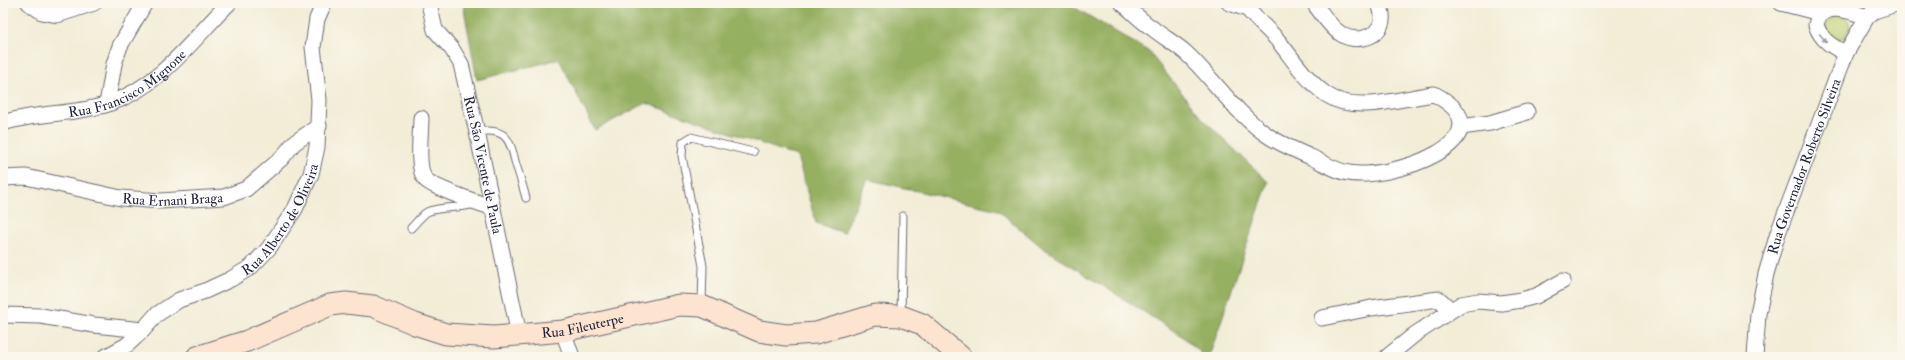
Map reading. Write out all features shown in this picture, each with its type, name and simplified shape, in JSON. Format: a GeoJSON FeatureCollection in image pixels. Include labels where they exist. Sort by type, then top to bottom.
{"type":"FeatureCollection","features":[{"type":"Feature","properties":{"kind":"main road","name":"Rua Fileuterpe"},"geometry":{"type":"LineString","coordinates":[[197,357],[217,354],[330,305],[346,303],[373,306],[414,324],[446,334],[494,337],[563,331],[658,308],[679,305],[702,306],[759,331],[786,335],[816,333],[874,315],[901,316],[922,324],[960,357]]}},
{"type":"Feature","properties":{"kind":"street"},"geometry":{"type":"LineString","coordinates":[[29,3],[42,12],[57,15],[94,3]]}},
{"type":"Feature","properties":{"kind":"street"},"geometry":{"type":"LineString","coordinates":[[107,104],[114,64],[120,46],[145,3]]}},
{"type":"Feature","properties":{"kind":"street","name":"Rua Francisco Mignone"},"geometry":{"type":"LineString","coordinates":[[3,123],[107,104],[129,96],[146,86],[161,73],[229,3]]}},
{"type":"Feature","properties":{"kind":"street","name":"Rua Alberto de Oliveira"},"geometry":{"type":"LineString","coordinates":[[105,357],[127,345],[156,315],[179,300],[205,291],[231,279],[251,267],[269,248],[296,209],[311,174],[317,147],[319,100],[314,47],[318,19],[324,3]]}},
{"type":"Feature","properties":{"kind":"street","name":"Rua São Vicente de Paula"},"geometry":{"type":"LineString","coordinates":[[429,3],[434,30],[452,49],[461,64],[477,132],[519,335]]}},
{"type":"Feature","properties":{"kind":"street"},"geometry":{"type":"LineString","coordinates":[[1122,3],[1150,28],[1185,52],[1246,116],[1269,137],[1344,172],[1362,174],[1382,172],[1423,161],[1440,152],[1458,136],[1461,127],[1459,117],[1452,107],[1434,94],[1368,105],[1344,102],[1327,96],[1308,78],[1277,39],[1245,6],[1229,3]]}},
{"type":"Feature","properties":{"kind":"street"},"geometry":{"type":"LineString","coordinates":[[1316,6],[1341,34],[1355,39],[1372,35],[1382,24],[1382,12],[1379,3]]}},
{"type":"Feature","properties":{"kind":"street"},"geometry":{"type":"LineString","coordinates":[[1781,3],[1820,13]]}},
{"type":"Feature","properties":{"kind":"street","name":"Rua Governador Roberto Silveira"},"geometry":{"type":"LineString","coordinates":[[1755,357],[1758,314],[1766,274],[1778,232],[1846,53],[1867,18],[1874,11],[1898,3]]}},
{"type":"Feature","properties":{"kind":"street"},"geometry":{"type":"LineString","coordinates":[[1846,53],[1836,49],[1821,36],[1816,25],[1820,13],[1827,8],[1840,7],[1867,18]]}},
{"type":"Feature","properties":{"kind":"street"},"geometry":{"type":"LineString","coordinates":[[1461,127],[1490,123],[1527,112]]}},
{"type":"Feature","properties":{"kind":"street"},"geometry":{"type":"LineString","coordinates":[[421,118],[420,147],[422,169],[425,179],[435,185],[493,208]]}},
{"type":"Feature","properties":{"kind":"street","name":"Rua Ernani Braga"},"geometry":{"type":"LineString","coordinates":[[3,178],[26,177],[129,199],[160,201],[224,197],[246,189],[282,158],[294,143],[319,126]]}},
{"type":"Feature","properties":{"kind":"street"},"geometry":{"type":"LineString","coordinates":[[1386,357],[1461,304],[1478,301],[1502,303],[1536,296],[1563,281]]}},
{"type":"Feature","properties":{"kind":"street"},"geometry":{"type":"LineString","coordinates":[[1322,318],[1371,308],[1439,299],[1451,310]]}},
{"type":"Feature","properties":{"kind":"street"},"geometry":{"type":"LineString","coordinates":[[3,315],[41,316],[94,325],[143,330]]}},
{"type":"Feature","properties":{"kind":"street"},"geometry":{"type":"LineString","coordinates":[[563,331],[572,357]]}},
{"type":"Feature","properties":{"kind":"lane"},"geometry":{"type":"LineString","coordinates":[[477,132],[486,131],[500,133],[510,142],[526,198]]}},
{"type":"Feature","properties":{"kind":"lane"},"geometry":{"type":"LineString","coordinates":[[702,306],[703,266],[682,156],[683,142],[691,137],[754,152]]}},
{"type":"Feature","properties":{"kind":"lane"},"geometry":{"type":"LineString","coordinates":[[411,228],[428,212],[439,209],[464,208],[478,203]]}},
{"type":"Feature","properties":{"kind":"lane"},"geometry":{"type":"LineString","coordinates":[[901,316],[903,216]]}},
{"type":"Feature","properties":{"kind":"green space"},"geometry":{"type":"Polygon","coordinates":[[[463,3],[1067,3],[1148,51],[1202,118],[1268,182],[1209,357],[1206,357],[1182,336],[1043,248],[998,210],[867,179],[844,233],[816,223],[797,156],[646,103],[595,130],[559,59],[477,80],[463,3]]]}},
{"type":"Feature","properties":{"kind":"green space"},"geometry":{"type":"Polygon","coordinates":[[[1838,15],[1847,18],[1850,27],[1847,36],[1838,39],[1829,36],[1826,27],[1829,18],[1838,15]]]}}]}
